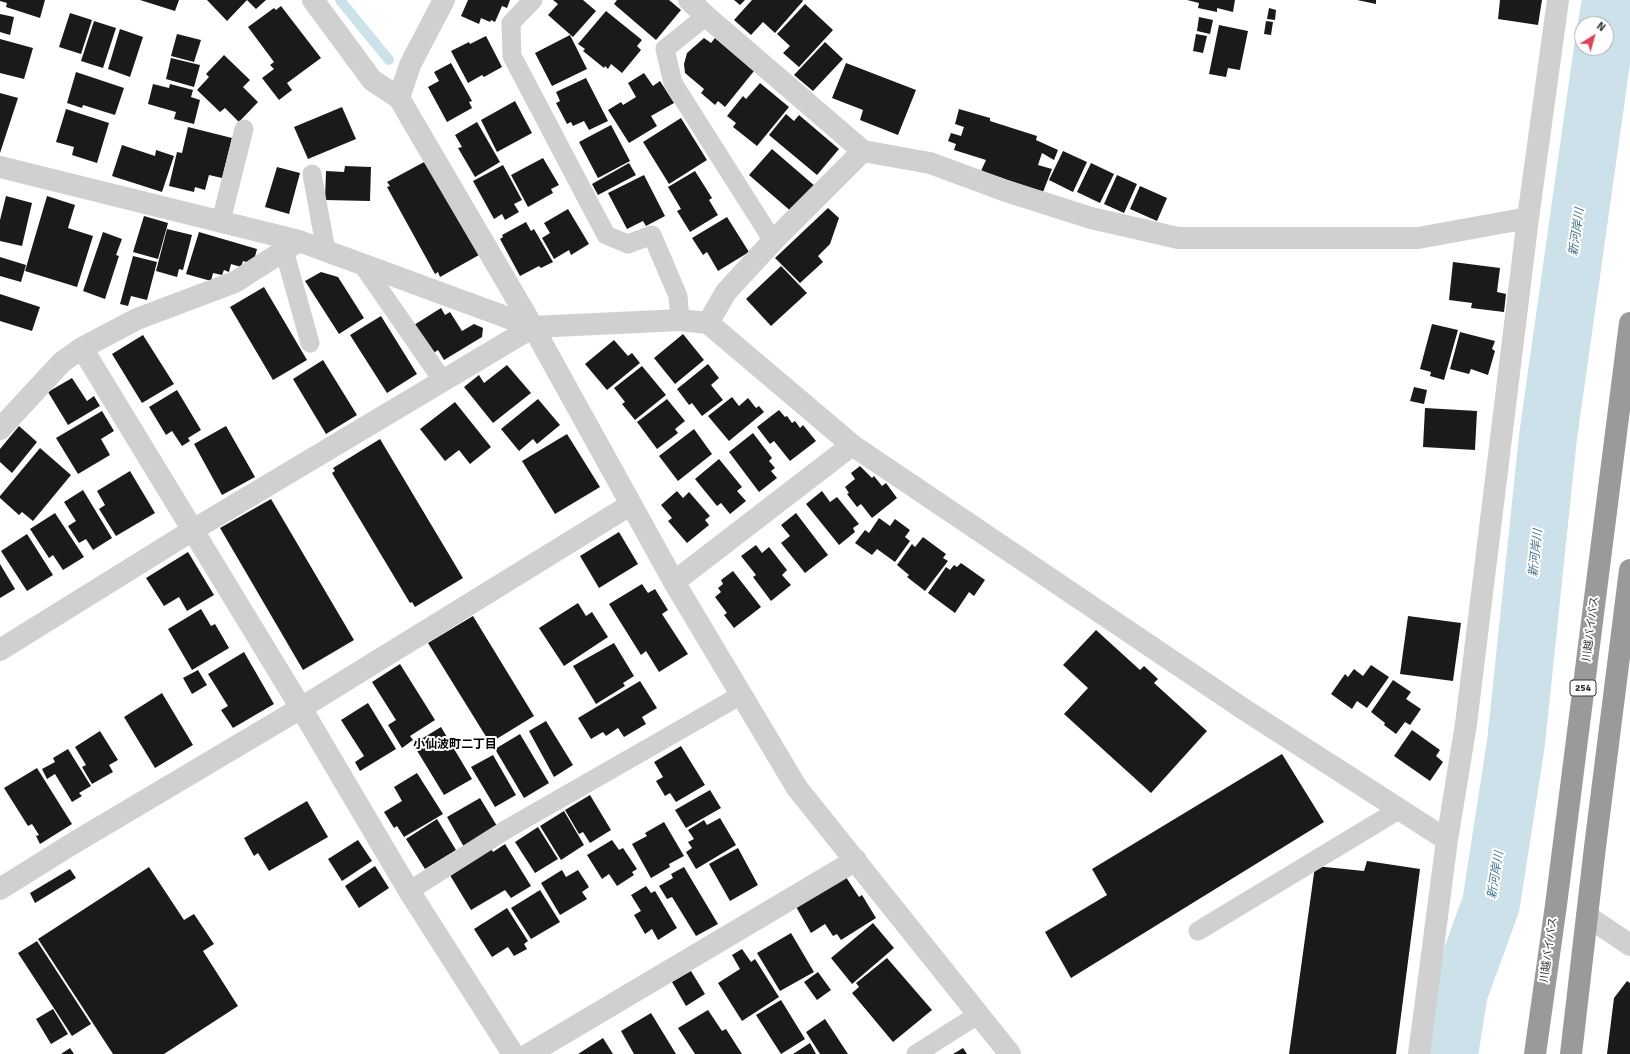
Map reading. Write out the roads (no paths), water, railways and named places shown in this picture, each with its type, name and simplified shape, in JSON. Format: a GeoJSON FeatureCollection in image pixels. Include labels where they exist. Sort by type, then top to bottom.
{"type":"FeatureCollection","features":[{"type":"Feature","properties":{"kind":"highway","name":"川越バイパス"},"geometry":{"type":"LineString","coordinates":[[1535,1054],[1557,897],[1630,323]]}},
{"type":"Feature","properties":{"kind":"highway"},"geometry":{"type":"LineString","coordinates":[[1571,1054],[1595,847],[1630,570]]}},
{"type":"Feature","properties":{"kind":"street"},"geometry":{"type":"LineString","coordinates":[[313,0],[372,80],[399,98],[533,327],[630,505],[674,582],[797,788],[1010,1054]]}},
{"type":"Feature","properties":{"kind":"street"},"geometry":{"type":"LineString","coordinates":[[399,98],[410,65],[444,0]]}},
{"type":"Feature","properties":{"kind":"street"},"geometry":{"type":"LineString","coordinates":[[689,0],[863,151],[930,163],[1006,192],[1091,218],[1178,238],[1418,238],[1528,218]]}},
{"type":"Feature","properties":{"kind":"street"},"geometry":{"type":"LineString","coordinates":[[1419,1054],[1447,840],[1466,724],[1528,218],[1558,0]]}},
{"type":"Feature","properties":{"kind":"street"},"geometry":{"type":"LineString","coordinates":[[708,323],[726,292],[773,241],[863,151]]}},
{"type":"Feature","properties":{"kind":"street"},"geometry":{"type":"LineString","coordinates":[[0,167],[221,221],[292,245],[326,251],[533,327],[680,320],[708,323],[852,445],[1245,710],[1447,840]]}},
{"type":"Feature","properties":{"kind":"street"},"geometry":{"type":"LineString","coordinates":[[0,429],[62,362],[82,348],[137,319],[235,282],[292,245]]}},
{"type":"Feature","properties":{"kind":"street"},"geometry":{"type":"LineString","coordinates":[[0,650],[193,530],[533,327]]}},
{"type":"Feature","properties":{"kind":"street"},"geometry":{"type":"LineString","coordinates":[[82,348],[301,708],[409,891],[513,1054]]}},
{"type":"Feature","properties":{"kind":"street"},"geometry":{"type":"LineString","coordinates":[[674,582],[852,445]]}},
{"type":"Feature","properties":{"kind":"street"},"geometry":{"type":"LineString","coordinates":[[0,889],[72,844],[301,708],[630,505]]}},
{"type":"Feature","properties":{"kind":"street"},"geometry":{"type":"LineString","coordinates":[[529,1054],[856,860]]}},
{"type":"Feature","properties":{"kind":"street"},"geometry":{"type":"LineString","coordinates":[[1588,916],[1630,945]]}},
{"type":"Feature","properties":{"kind":"lane"},"geometry":{"type":"LineString","coordinates":[[533,0],[511,23],[512,56],[606,235],[628,244],[652,235],[678,296],[680,320]]}},
{"type":"Feature","properties":{"kind":"lane"},"geometry":{"type":"LineString","coordinates":[[706,16],[665,49],[673,83],[773,241]]}},
{"type":"Feature","properties":{"kind":"lane"},"geometry":{"type":"LineString","coordinates":[[221,221],[244,129]]}},
{"type":"Feature","properties":{"kind":"lane"},"geometry":{"type":"LineString","coordinates":[[312,174],[326,251]]}},
{"type":"Feature","properties":{"kind":"lane"},"geometry":{"type":"LineString","coordinates":[[292,245],[310,343]]}},
{"type":"Feature","properties":{"kind":"lane"},"geometry":{"type":"LineString","coordinates":[[362,264],[443,381]]}},
{"type":"Feature","properties":{"kind":"lane"},"geometry":{"type":"LineString","coordinates":[[409,891],[507,829],[741,695]]}},
{"type":"Feature","properties":{"kind":"lane"},"geometry":{"type":"LineString","coordinates":[[1198,931],[1400,810]]}},
{"type":"Feature","properties":{"kind":"lane"},"geometry":{"type":"LineString","coordinates":[[916,1054],[979,1014]]}},
{"type":"Feature","properties":{"kind":"waterway"},"geometry":{"type":"LineString","coordinates":[[340,0],[389,60]]}},
{"type":"Feature","properties":{"kind":"waterway","name":"新河岸川"},"geometry":{"type":"LineString","coordinates":[[1608,16],[1611,0]]}},
{"type":"Feature","properties":{"kind":"waterway","name":"新河岸川"},"geometry":{"type":"LineString","coordinates":[[1449,1054],[1459,992],[1491,904],[1516,743],[1548,437],[1602,56]]}},
{"type":"Feature","properties":{"kind":"district","name":"小仙波町二丁目"},"geometry":{"type":"Point","coordinates":[455,745]}}]}
